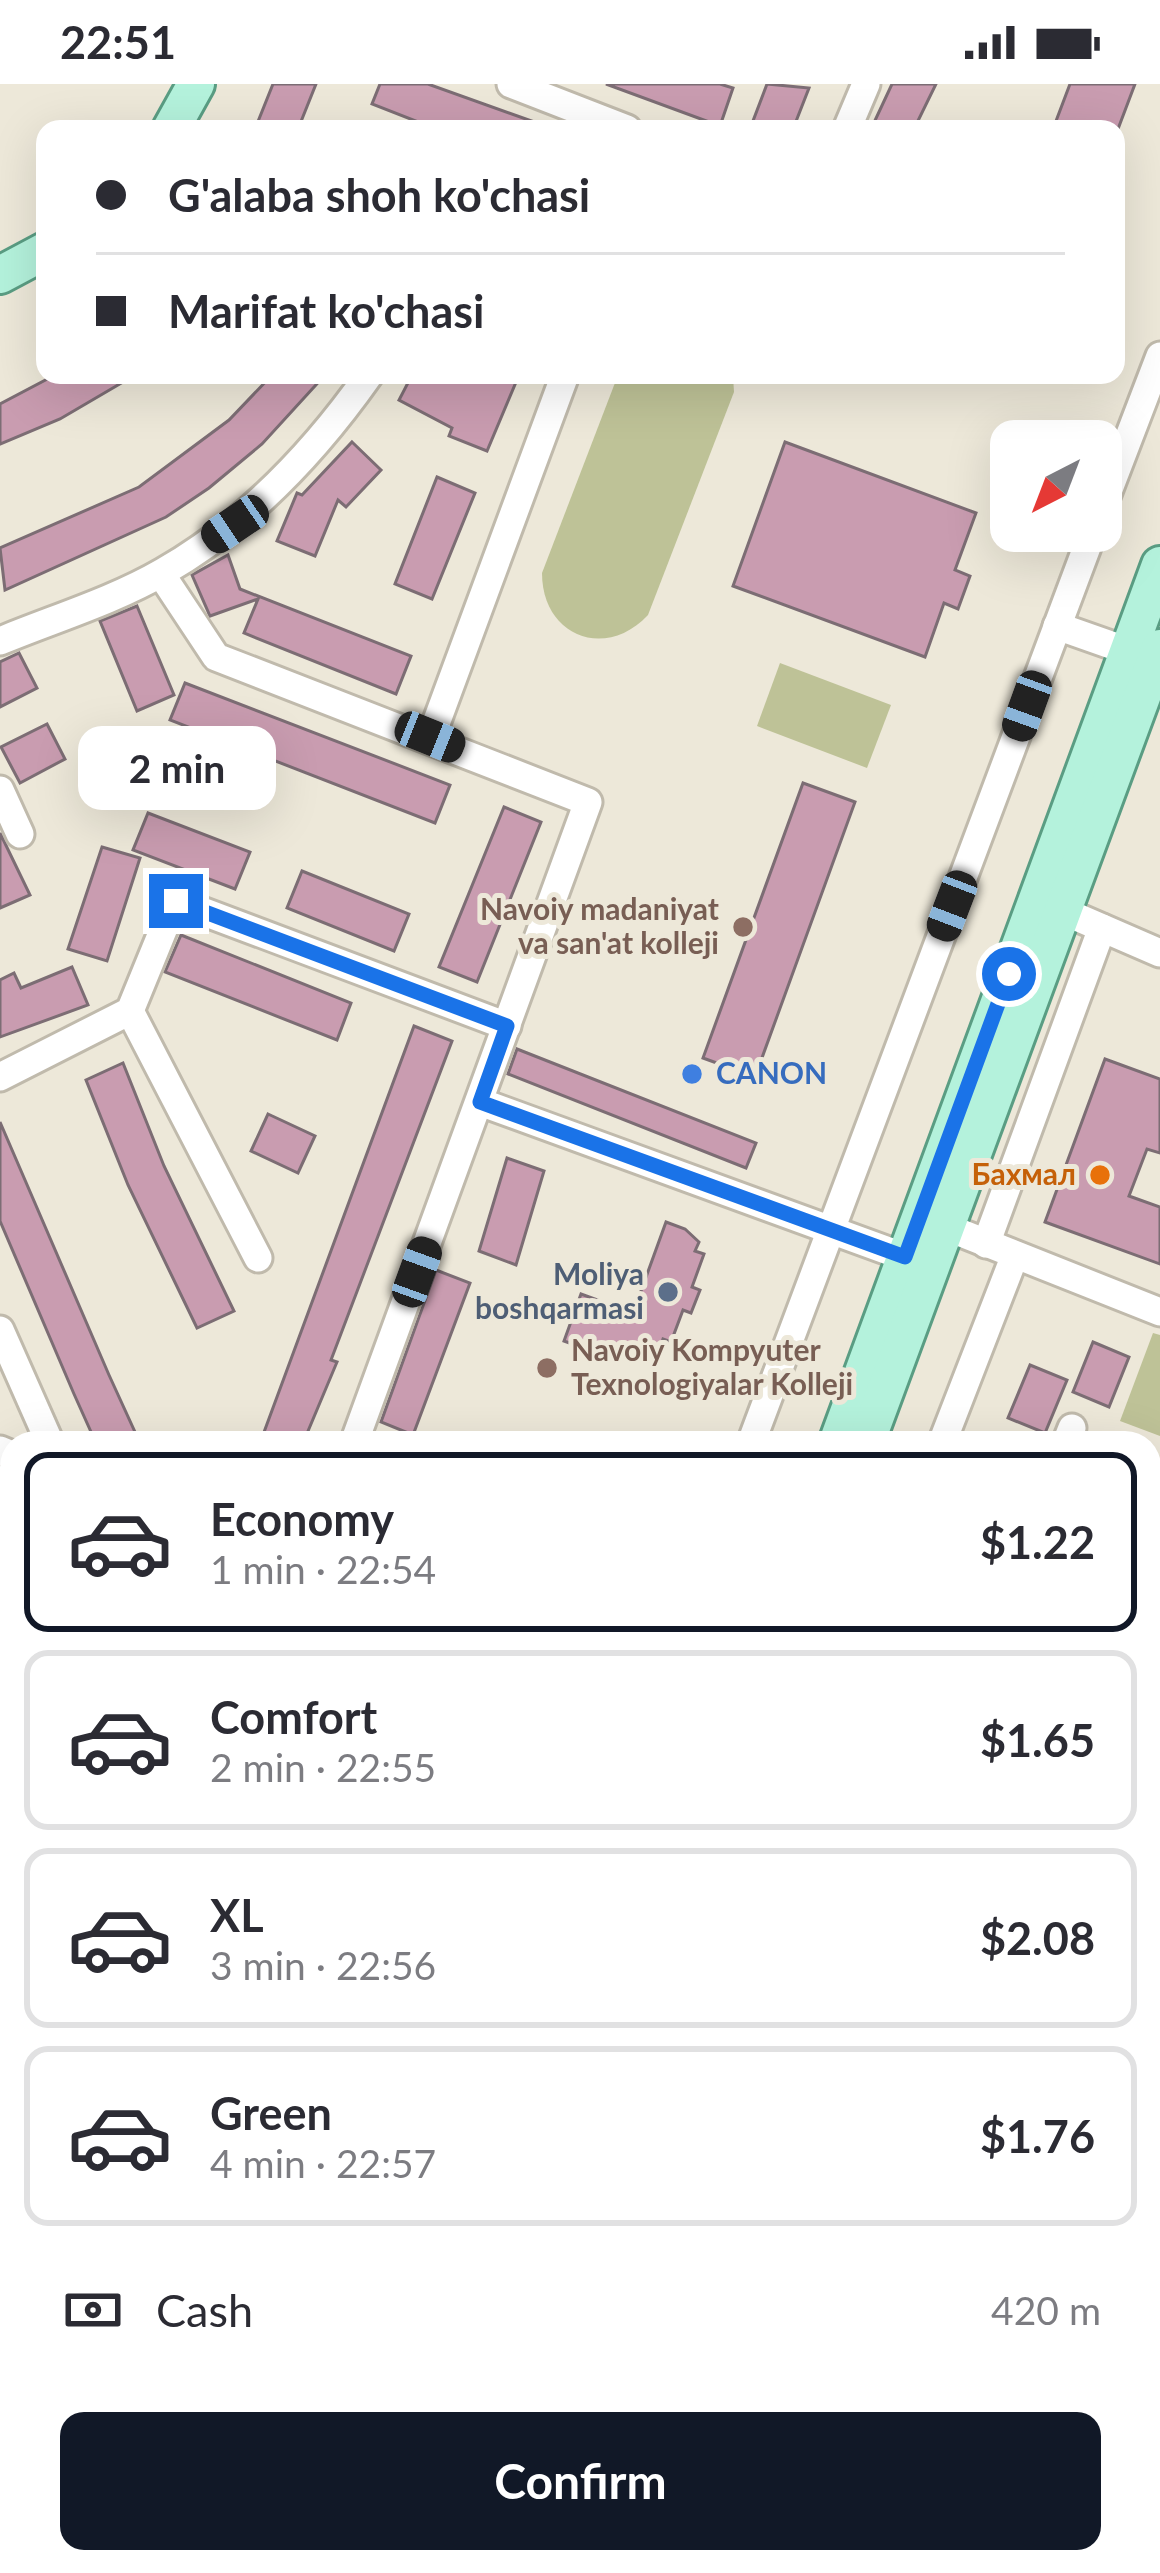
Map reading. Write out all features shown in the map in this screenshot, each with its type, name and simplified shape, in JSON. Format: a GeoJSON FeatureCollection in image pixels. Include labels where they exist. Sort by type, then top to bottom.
{"type":"FeatureCollection","features":[{"type":"Feature","properties":{"kind":"main road"},"geometry":{"type":"LineString","coordinates":[[156,120],[175,84]]}},
{"type":"Feature","properties":{"kind":"main road"},"geometry":{"type":"LineString","coordinates":[[176,120],[196,84]]}},
{"type":"Feature","properties":{"kind":"main road"},"geometry":{"type":"LineString","coordinates":[[0,275],[36,256]]}},
{"type":"Feature","properties":{"kind":"main road"},"geometry":{"type":"LineString","coordinates":[[0,292],[36,274]]}},
{"type":"Feature","properties":{"kind":"main road"},"geometry":{"type":"LineString","coordinates":[[870,1431],[1063,911],[1144,650],[1160,566]]}},
{"type":"Feature","properties":{"kind":"main road"},"geometry":{"type":"LineString","coordinates":[[841,1431],[1144,650]]}},
{"type":"Feature","properties":{"kind":"street"},"geometry":{"type":"LineString","coordinates":[[511,84],[604,120]]}},
{"type":"Feature","properties":{"kind":"street"},"geometry":{"type":"LineString","coordinates":[[851,120],[866,84]]}},
{"type":"Feature","properties":{"kind":"street"},"geometry":{"type":"LineString","coordinates":[[1122,455],[1160,356]]}},
{"type":"Feature","properties":{"kind":"street"},"geometry":{"type":"LineString","coordinates":[[0,641],[160,574],[235,524],[326,437],[363,384]]}},
{"type":"Feature","properties":{"kind":"street"},"geometry":{"type":"LineString","coordinates":[[430,737],[562,384]]}},
{"type":"Feature","properties":{"kind":"street"},"geometry":{"type":"LineString","coordinates":[[756,1431],[1085,552]]}},
{"type":"Feature","properties":{"kind":"street"},"geometry":{"type":"LineString","coordinates":[[160,574],[217,657],[588,802],[358,1431]]}},
{"type":"Feature","properties":{"kind":"street"},"geometry":{"type":"LineString","coordinates":[[1057,626],[1144,650]]}},
{"type":"Feature","properties":{"kind":"street"},"geometry":{"type":"LineString","coordinates":[[0,790],[20,834]]}},
{"type":"Feature","properties":{"kind":"street"},"geometry":{"type":"LineString","coordinates":[[0,1077],[130,1011],[176,901],[507,1026]]}},
{"type":"Feature","properties":{"kind":"street"},"geometry":{"type":"LineString","coordinates":[[1063,911],[1160,952]]}},
{"type":"Feature","properties":{"kind":"street"},"geometry":{"type":"LineString","coordinates":[[986,1244],[1102,928]]}},
{"type":"Feature","properties":{"kind":"street"},"geometry":{"type":"LineString","coordinates":[[130,1011],[258,1258]]}},
{"type":"Feature","properties":{"kind":"street"},"geometry":{"type":"LineString","coordinates":[[480,1102],[905,1257]]}},
{"type":"Feature","properties":{"kind":"street"},"geometry":{"type":"LineString","coordinates":[[946,1228],[1160,1312]]}},
{"type":"Feature","properties":{"kind":"street"},"geometry":{"type":"LineString","coordinates":[[947,1431],[1015,1255]]}},
{"type":"Feature","properties":{"kind":"street"},"geometry":{"type":"LineString","coordinates":[[0,1330],[45,1431]]}},
{"type":"Feature","properties":{"kind":"green space"},"geometry":{"type":"Polygon","coordinates":[[[615,384],[734,384],[648,615],[613,637],[579,635],[553,613],[542,573],[615,384]]]}},
{"type":"Feature","properties":{"kind":"green space"},"geometry":{"type":"Polygon","coordinates":[[[780,663],[891,705],[867,768],[757,726],[780,663]]]}},
{"type":"Feature","properties":{"kind":"green space"},"geometry":{"type":"Polygon","coordinates":[[[1153,1333],[1160,1335],[1160,1431],[1120,1421],[1153,1333]]]}},
{"type":"Feature","properties":{"kind":"building"},"geometry":{"type":"Polygon","coordinates":[[[273,84],[316,84],[302,120],[259,120],[273,84]]]}},
{"type":"Feature","properties":{"kind":"building"},"geometry":{"type":"Polygon","coordinates":[[[380,84],[428,84],[529,120],[413,120],[372,104],[380,84]]]}},
{"type":"Feature","properties":{"kind":"building"},"geometry":{"type":"Polygon","coordinates":[[[606,84],[733,88],[722,120],[704,120],[606,84]]]}},
{"type":"Feature","properties":{"kind":"building"},"geometry":{"type":"Polygon","coordinates":[[[767,84],[809,88],[797,120],[753,120],[767,84]]]}},
{"type":"Feature","properties":{"kind":"building"},"geometry":{"type":"Polygon","coordinates":[[[892,84],[936,84],[918,120],[875,120],[892,84]]]}},
{"type":"Feature","properties":{"kind":"building"},"geometry":{"type":"Polygon","coordinates":[[[1070,84],[1135,84],[1121,120],[1056,120],[1070,84]]]}},
{"type":"Feature","properties":{"kind":"building"},"geometry":{"type":"Polygon","coordinates":[[[38,384],[120,384],[60,419],[0,444],[0,404],[38,384]]]}},
{"type":"Feature","properties":{"kind":"building"},"geometry":{"type":"Polygon","coordinates":[[[263,384],[317,384],[262,444],[166,517],[5,590],[0,548],[139,487],[229,420],[263,384]]]}},
{"type":"Feature","properties":{"kind":"building"},"geometry":{"type":"Polygon","coordinates":[[[407,384],[515,384],[487,451],[449,436],[452,428],[399,400],[407,384]]]}},
{"type":"Feature","properties":{"kind":"building"},"geometry":{"type":"Polygon","coordinates":[[[352,442],[381,470],[346,507],[338,500],[315,556],[277,541],[297,493],[302,495],[352,442]]]}},
{"type":"Feature","properties":{"kind":"building"},"geometry":{"type":"Polygon","coordinates":[[[785,442],[976,513],[955,570],[970,576],[958,609],[944,603],[925,657],[733,586],[785,442]]]}},
{"type":"Feature","properties":{"kind":"building"},"geometry":{"type":"Polygon","coordinates":[[[437,477],[475,493],[432,599],[395,584],[437,477]]]}},
{"type":"Feature","properties":{"kind":"building"},"geometry":{"type":"Polygon","coordinates":[[[228,555],[240,589],[411,656],[396,694],[244,633],[258,599],[210,616],[192,575],[228,555]]]}},
{"type":"Feature","properties":{"kind":"building"},"geometry":{"type":"Polygon","coordinates":[[[137,606],[174,695],[137,711],[100,621],[137,606]]]}},
{"type":"Feature","properties":{"kind":"building"},"geometry":{"type":"Polygon","coordinates":[[[19,653],[37,688],[0,707],[0,662],[19,653]]]}},
{"type":"Feature","properties":{"kind":"building"},"geometry":{"type":"Polygon","coordinates":[[[185,683],[450,785],[435,823],[170,720],[185,683]]]}},
{"type":"Feature","properties":{"kind":"building"},"geometry":{"type":"Polygon","coordinates":[[[47,724],[65,759],[20,783],[1,747],[47,724]]]}},
{"type":"Feature","properties":{"kind":"building"},"geometry":{"type":"Polygon","coordinates":[[[803,783],[855,802],[755,1077],[703,1058],[803,783]]]}},
{"type":"Feature","properties":{"kind":"building"},"geometry":{"type":"Polygon","coordinates":[[[504,807],[541,822],[477,982],[439,967],[504,807]]]}},
{"type":"Feature","properties":{"kind":"building"},"geometry":{"type":"Polygon","coordinates":[[[148,813],[250,852],[235,889],[133,850],[148,813]]]}},
{"type":"Feature","properties":{"kind":"building"},"geometry":{"type":"Polygon","coordinates":[[[0,833],[30,895],[0,908],[0,833]]]}},
{"type":"Feature","properties":{"kind":"building"},"geometry":{"type":"Polygon","coordinates":[[[102,847],[140,858],[107,961],[68,949],[102,847]]]}},
{"type":"Feature","properties":{"kind":"building"},"geometry":{"type":"Polygon","coordinates":[[[302,871],[409,914],[394,951],[287,908],[302,871]]]}},
{"type":"Feature","properties":{"kind":"building"},"geometry":{"type":"Polygon","coordinates":[[[181,935],[351,1003],[337,1040],[165,972],[181,935]]]}},
{"type":"Feature","properties":{"kind":"building"},"geometry":{"type":"Polygon","coordinates":[[[72,967],[88,1005],[0,1037],[0,980],[14,973],[21,988],[72,967]]]}},
{"type":"Feature","properties":{"kind":"building"},"geometry":{"type":"Polygon","coordinates":[[[414,1026],[452,1041],[308,1431],[264,1431],[414,1026]]]}},
{"type":"Feature","properties":{"kind":"building"},"geometry":{"type":"Polygon","coordinates":[[[517,1049],[756,1143],[746,1168],[508,1074],[517,1049]]]}},
{"type":"Feature","properties":{"kind":"building","name":"Бахмал"},"geometry":{"type":"Polygon","coordinates":[[[1105,1059],[1160,1079],[1160,1153],[1147,1149],[1129,1196],[1160,1207],[1160,1264],[1045,1222],[1105,1059]]]}},
{"type":"Feature","properties":{"kind":"building"},"geometry":{"type":"Polygon","coordinates":[[[123,1063],[164,1166],[234,1311],[197,1328],[128,1185],[86,1080],[123,1063]]]}},
{"type":"Feature","properties":{"kind":"building"},"geometry":{"type":"Polygon","coordinates":[[[268,1114],[315,1136],[298,1173],[251,1151],[268,1114]]]}},
{"type":"Feature","properties":{"kind":"building"},"geometry":{"type":"Polygon","coordinates":[[[0,1122],[135,1431],[91,1431],[0,1221],[0,1122]]]}},
{"type":"Feature","properties":{"kind":"building"},"geometry":{"type":"Polygon","coordinates":[[[507,1158],[544,1171],[516,1265],[479,1251],[507,1158]]]}},
{"type":"Feature","properties":{"kind":"building"},"geometry":{"type":"Polygon","coordinates":[[[666,1222],[685,1229],[699,1242],[695,1251],[704,1254],[692,1287],[700,1290],[691,1313],[683,1310],[671,1342],[663,1339],[660,1348],[650,1344],[642,1349],[621,1342],[614,1359],[564,1341],[581,1294],[633,1313],[666,1222]]]}},
{"type":"Feature","properties":{"kind":"building"},"geometry":{"type":"Polygon","coordinates":[[[436,1270],[470,1283],[414,1431],[381,1422],[436,1270]]]}},
{"type":"Feature","properties":{"kind":"building"},"geometry":{"type":"Polygon","coordinates":[[[1093,1342],[1129,1357],[1109,1407],[1073,1392],[1093,1342]]]}},
{"type":"Feature","properties":{"kind":"building"},"geometry":{"type":"Polygon","coordinates":[[[1030,1365],[1067,1380],[1046,1431],[1008,1418],[1030,1365]]]}},
{"type":"Feature","properties":{"kind":"place","name":"Navoiy madaniyat va san'at kolleji"},"geometry":{"type":"Point","coordinates":[743,927]}},
{"type":"Feature","properties":{"kind":"place","name":"CANON"},"geometry":{"type":"Point","coordinates":[692,1074]}},
{"type":"Feature","properties":{"kind":"place","name":"Бахмал"},"geometry":{"type":"Point","coordinates":[1100,1175]}},
{"type":"Feature","properties":{"kind":"place","name":"Moliya boshqarmasi"},"geometry":{"type":"Point","coordinates":[668,1292]}},
{"type":"Feature","properties":{"kind":"place","name":"Navoiy Kompyuter Texnologiyalar Kolleji"},"geometry":{"type":"Point","coordinates":[547,1368]}},
{"type":"Feature","properties":{"kind":"route"},"geometry":{"type":"LineString","coordinates":[[176,901],[507,1026],[480,1102],[905,1257],[1009,974]]}}]}
